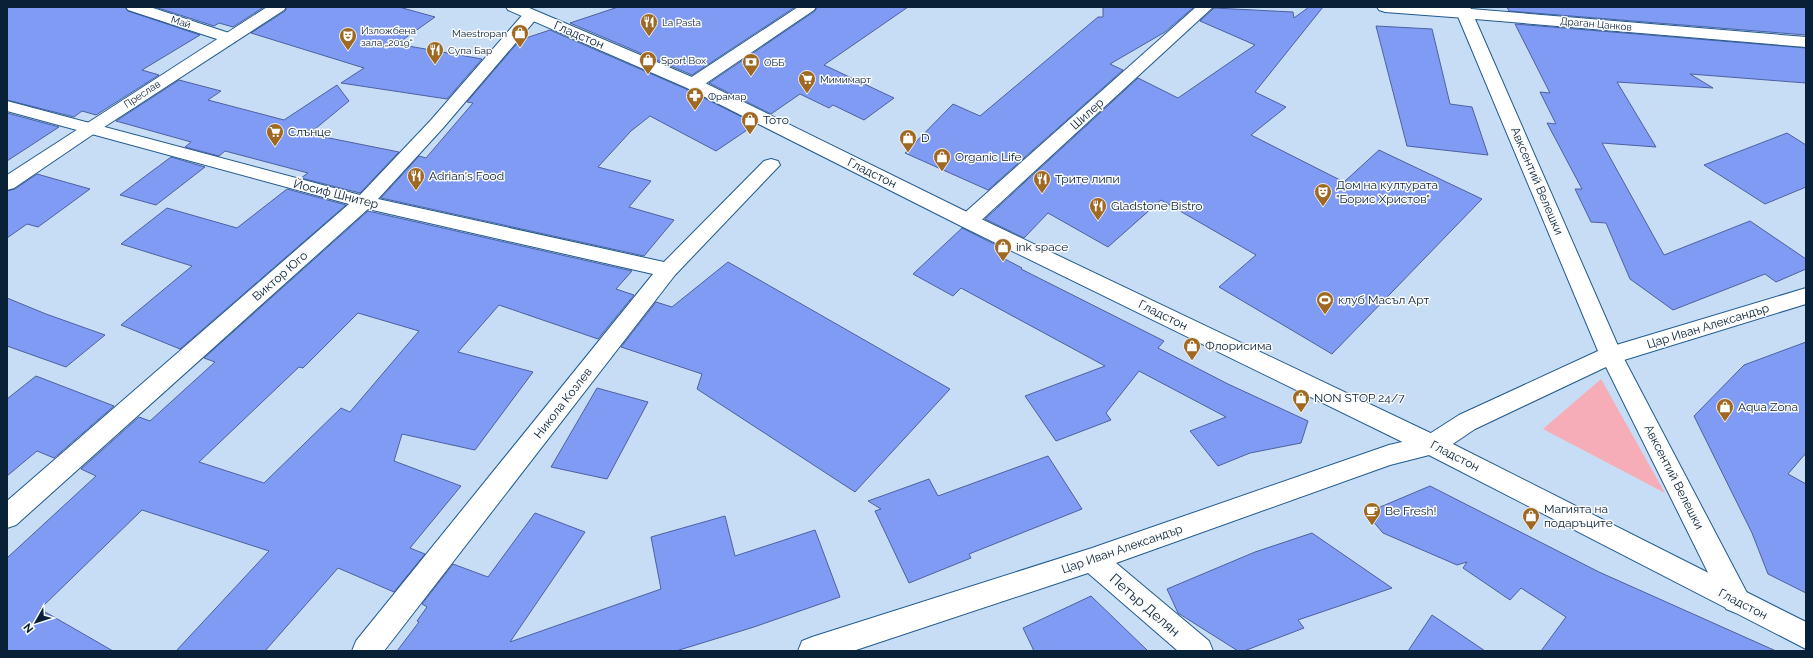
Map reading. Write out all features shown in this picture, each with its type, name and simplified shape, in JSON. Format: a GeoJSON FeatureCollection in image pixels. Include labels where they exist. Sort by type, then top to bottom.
{"type":"FeatureCollection","features":[{"type":"Feature","properties":{"kind":"street","name":"Май"},"geometry":{"type":"LineString","coordinates":[[134,7],[229,38]]}},
{"type":"Feature","properties":{"kind":"street","name":"Преслав"},"geometry":{"type":"LineString","coordinates":[[7,184],[88,129],[278,7]]}},
{"type":"Feature","properties":{"kind":"street"},"geometry":{"type":"LineString","coordinates":[[693,84],[808,7]]}},
{"type":"Feature","properties":{"kind":"street","name":"Шилер"},"geometry":{"type":"LineString","coordinates":[[968,221],[1205,7]]}},
{"type":"Feature","properties":{"kind":"street","name":"Драган Цанков"},"geometry":{"type":"LineString","coordinates":[[1385,7],[1464,10],[1806,42]]}},
{"type":"Feature","properties":{"kind":"street","name":"Авксентий Велешки"},"geometry":{"type":"LineString","coordinates":[[1464,10],[1611,355],[1736,600]]}},
{"type":"Feature","properties":{"kind":"street","name":"Гладстон"},"geometry":{"type":"LineString","coordinates":[[523,11],[693,84],[968,221],[1432,445],[1806,636]]}},
{"type":"Feature","properties":{"kind":"street","name":"Виктор Юго"},"geometry":{"type":"LineString","coordinates":[[7,517],[364,202],[437,124],[523,11]]}},
{"type":"Feature","properties":{"kind":"street","name":"Йосиф Шнитер"},"geometry":{"type":"LineString","coordinates":[[7,106],[364,202],[668,270]]}},
{"type":"Feature","properties":{"kind":"street","name":"Никола Козлев"},"geometry":{"type":"LineString","coordinates":[[366,651],[668,270],[771,165]]}},
{"type":"Feature","properties":{"kind":"street","name":"Цар Иван Александър"},"geometry":{"type":"LineString","coordinates":[[1611,355],[1806,296]]}},
{"type":"Feature","properties":{"kind":"street"},"geometry":{"type":"LineString","coordinates":[[1432,445],[1467,422],[1611,355]]}},
{"type":"Feature","properties":{"kind":"street","name":"Цар Иван Александър"},"geometry":{"type":"LineString","coordinates":[[812,651],[1092,560],[1389,455],[1432,445]]}},
{"type":"Feature","properties":{"kind":"street","name":"Петър Делян"},"geometry":{"type":"LineString","coordinates":[[1092,560],[1199,651]]}},
{"type":"Feature","properties":{"kind":"shaded area"},"geometry":{"type":"Polygon","coordinates":[[[1601,379],[1665,493],[1543,429],[1601,379]]]}},
{"type":"Feature","properties":{"kind":"building"},"geometry":{"type":"Polygon","coordinates":[[[7,7],[125,7],[128,11],[200,35],[142,70],[159,75],[96,115],[82,111],[74,117],[7,100],[7,7]]]}},
{"type":"Feature","properties":{"kind":"building"},"geometry":{"type":"Polygon","coordinates":[[[155,7],[264,7],[233,27],[219,23],[214,26],[155,7]]]}},
{"type":"Feature","properties":{"kind":"building"},"geometry":{"type":"Polygon","coordinates":[[[287,7],[399,7],[435,17],[397,44],[482,59],[447,99],[341,83],[364,68],[251,33],[285,11],[287,7]]]}},
{"type":"Feature","properties":{"kind":"building"},"geometry":{"type":"Polygon","coordinates":[[[618,7],[795,7],[692,75],[570,23],[618,7]]]}},
{"type":"Feature","properties":{"kind":"building"},"geometry":{"type":"Polygon","coordinates":[[[817,7],[908,7],[824,65],[894,98],[864,120],[833,105],[829,108],[800,94],[771,114],[709,83],[815,11],[817,7]]]}},
{"type":"Feature","properties":{"kind":"building"},"geometry":{"type":"Polygon","coordinates":[[[1103,7],[1194,7],[1165,32],[1110,64],[1123,70],[988,190],[905,153],[953,104],[980,116],[1098,17],[1103,17],[1103,7]]]}},
{"type":"Feature","properties":{"kind":"building","name":"Дом на културата \"Борис Христов\""},"geometry":{"type":"Polygon","coordinates":[[[1309,7],[1323,7],[1255,92],[1286,107],[1251,135],[1344,182],[1379,150],[1482,199],[1332,354],[1219,287],[1256,255],[1161,200],[1108,247],[1048,213],[1024,238],[985,219],[1138,78],[1178,98],[1255,45],[1200,21],[1214,8],[1293,12],[1294,18],[1309,7]]]}},
{"type":"Feature","properties":{"kind":"building"},"geometry":{"type":"Polygon","coordinates":[[[1507,7],[1806,7],[1806,35],[1509,11],[1507,7]]]}},
{"type":"Feature","properties":{"kind":"building"},"geometry":{"type":"Polygon","coordinates":[[[1515,24],[1806,48],[1806,83],[1690,74],[1713,88],[1617,82],[1656,147],[1602,143],[1664,255],[1750,221],[1806,259],[1806,269],[1776,282],[1765,274],[1673,310],[1630,279],[1606,223],[1591,222],[1575,189],[1582,189],[1547,123],[1556,124],[1540,92],[1550,93],[1515,24]]]}},
{"type":"Feature","properties":{"kind":"building"},"geometry":{"type":"Polygon","coordinates":[[[1376,26],[1432,29],[1450,104],[1472,107],[1488,155],[1407,146],[1376,26]]]}},
{"type":"Feature","properties":{"kind":"building"},"geometry":{"type":"Polygon","coordinates":[[[550,30],[686,89],[756,124],[716,151],[650,116],[631,131],[598,167],[651,181],[629,207],[674,220],[644,256],[381,198],[419,156],[426,158],[473,103],[467,102],[520,40],[550,30]]]}},
{"type":"Feature","properties":{"kind":"building"},"geometry":{"type":"Polygon","coordinates":[[[179,80],[221,91],[208,100],[284,120],[337,85],[349,101],[309,134],[399,152],[360,193],[301,178],[308,173],[225,151],[219,156],[185,147],[191,142],[116,121],[179,80]]]}},
{"type":"Feature","properties":{"kind":"building"},"geometry":{"type":"Polygon","coordinates":[[[7,113],[59,127],[7,161],[7,113]]]}},
{"type":"Feature","properties":{"kind":"building"},"geometry":{"type":"Polygon","coordinates":[[[1787,133],[1806,145],[1806,187],[1765,204],[1704,165],[1787,133]]]}},
{"type":"Feature","properties":{"kind":"building"},"geometry":{"type":"Polygon","coordinates":[[[171,157],[205,167],[156,205],[120,195],[171,157]]]}},
{"type":"Feature","properties":{"kind":"building"},"geometry":{"type":"Polygon","coordinates":[[[37,174],[90,189],[38,227],[27,224],[7,238],[7,191],[15,189],[37,174]]]}},
{"type":"Feature","properties":{"kind":"building"},"geometry":{"type":"Polygon","coordinates":[[[287,189],[346,205],[180,349],[121,325],[192,266],[121,244],[167,208],[237,228],[287,189]]]}},
{"type":"Feature","properties":{"kind":"building"},"geometry":{"type":"Polygon","coordinates":[[[368,211],[632,271],[616,289],[634,295],[598,339],[499,305],[458,352],[533,372],[475,450],[402,434],[394,461],[461,486],[410,548],[425,554],[394,592],[338,568],[265,651],[176,651],[269,551],[142,510],[40,609],[113,651],[7,651],[7,558],[96,476],[81,469],[139,417],[150,421],[215,362],[204,358],[368,211]],[[358,313],[303,368],[299,367],[199,462],[264,483],[341,408],[350,412],[419,331],[358,313]]]}},
{"type":"Feature","properties":{"kind":"building"},"geometry":{"type":"Polygon","coordinates":[[[962,228],[1010,252],[1003,258],[1022,268],[1021,269],[1164,341],[1158,348],[1228,384],[1308,421],[1301,443],[1250,453],[1218,466],[1190,431],[1226,417],[1139,371],[1106,413],[1111,420],[1056,441],[1025,396],[1105,366],[961,288],[953,296],[913,274],[962,228]]]}},
{"type":"Feature","properties":{"kind":"building"},"geometry":{"type":"Polygon","coordinates":[[[728,262],[950,389],[855,492],[697,389],[702,374],[621,347],[656,302],[672,307],[728,262]]]}},
{"type":"Feature","properties":{"kind":"building"},"geometry":{"type":"Polygon","coordinates":[[[7,298],[105,335],[66,367],[7,346],[7,298]]]}},
{"type":"Feature","properties":{"kind":"building"},"geometry":{"type":"Polygon","coordinates":[[[1806,342],[1806,453],[1788,474],[1806,484],[1806,593],[1768,574],[1752,533],[1694,416],[1744,365],[1806,342]]]}},
{"type":"Feature","properties":{"kind":"building"},"geometry":{"type":"Polygon","coordinates":[[[36,376],[114,406],[54,458],[37,451],[7,476],[7,399],[36,376]]]}},
{"type":"Feature","properties":{"kind":"building"},"geometry":{"type":"Polygon","coordinates":[[[597,388],[648,402],[607,479],[551,467],[597,388]]]}},
{"type":"Feature","properties":{"kind":"building"},"geometry":{"type":"Polygon","coordinates":[[[1048,456],[1082,509],[969,554],[971,558],[909,583],[875,511],[881,509],[868,501],[929,479],[938,496],[1048,456]]]}},
{"type":"Feature","properties":{"kind":"building"},"geometry":{"type":"Polygon","coordinates":[[[1430,486],[1599,572],[1776,651],[1541,651],[1566,617],[1521,588],[1510,600],[1463,568],[1467,562],[1457,565],[1383,533],[1366,513],[1430,486]]]}},
{"type":"Feature","properties":{"kind":"building"},"geometry":{"type":"Polygon","coordinates":[[[535,513],[585,532],[510,642],[661,589],[651,537],[725,516],[735,556],[815,530],[840,597],[754,627],[676,651],[397,651],[419,622],[417,621],[427,607],[422,604],[453,564],[488,577],[535,513]]]}},
{"type":"Feature","properties":{"kind":"building"},"geometry":{"type":"Polygon","coordinates":[[[1312,533],[1392,588],[1298,620],[1304,628],[1244,651],[1238,651],[1178,613],[1167,589],[1255,552],[1312,533]]]}},
{"type":"Feature","properties":{"kind":"building"},"geometry":{"type":"Polygon","coordinates":[[[1091,596],[1148,651],[1034,651],[1023,628],[1091,596]]]}},
{"type":"Feature","properties":{"kind":"building"},"geometry":{"type":"Polygon","coordinates":[[[1432,615],[1485,651],[1408,651],[1432,615]]]}},
{"type":"Feature","properties":{"kind":"place","name":"La Pasta"},"geometry":{"type":"Point","coordinates":[649,37]}},
{"type":"Feature","properties":{"kind":"place","name":"Maestropan"},"geometry":{"type":"Point","coordinates":[520,48]}},
{"type":"Feature","properties":{"kind":"place","name":"Изложбена зала „2019“"},"geometry":{"type":"Point","coordinates":[348,51]}},
{"type":"Feature","properties":{"kind":"place","name":"Супа Бар"},"geometry":{"type":"Point","coordinates":[435,65]}},
{"type":"Feature","properties":{"kind":"place","name":"Sport Box"},"geometry":{"type":"Point","coordinates":[648,75]}},
{"type":"Feature","properties":{"kind":"place","name":"ОББ"},"geometry":{"type":"Point","coordinates":[751,77]}},
{"type":"Feature","properties":{"kind":"place","name":"Мимимарт"},"geometry":{"type":"Point","coordinates":[807,94]}},
{"type":"Feature","properties":{"kind":"place","name":"Фрамар"},"geometry":{"type":"Point","coordinates":[695,111]}},
{"type":"Feature","properties":{"kind":"place","name":"Тото"},"geometry":{"type":"Point","coordinates":[750,135]}},
{"type":"Feature","properties":{"kind":"place","name":"Слънце"},"geometry":{"type":"Point","coordinates":[275,147]}},
{"type":"Feature","properties":{"kind":"place","name":"D"},"geometry":{"type":"Point","coordinates":[908,153]}},
{"type":"Feature","properties":{"kind":"place","name":"Organic Life"},"geometry":{"type":"Point","coordinates":[942,172]}},
{"type":"Feature","properties":{"kind":"place","name":"Adrian's Food"},"geometry":{"type":"Point","coordinates":[416,191]}},
{"type":"Feature","properties":{"kind":"place","name":"Трите липи"},"geometry":{"type":"Point","coordinates":[1042,194]}},
{"type":"Feature","properties":{"kind":"place","name":"Дом на културата \"Борис Христов\""},"geometry":{"type":"Point","coordinates":[1323,207]}},
{"type":"Feature","properties":{"kind":"place","name":"Gladstone Bistro"},"geometry":{"type":"Point","coordinates":[1098,221]}},
{"type":"Feature","properties":{"kind":"place","name":"ink space"},"geometry":{"type":"Point","coordinates":[1003,262]}},
{"type":"Feature","properties":{"kind":"place","name":"клуб Масъл Арт"},"geometry":{"type":"Point","coordinates":[1325,315]}},
{"type":"Feature","properties":{"kind":"place","name":"Флорисима"},"geometry":{"type":"Point","coordinates":[1192,361]}},
{"type":"Feature","properties":{"kind":"place","name":"NON STOP 24/7"},"geometry":{"type":"Point","coordinates":[1301,413]}},
{"type":"Feature","properties":{"kind":"place","name":"Aqua Zona"},"geometry":{"type":"Point","coordinates":[1725,422]}},
{"type":"Feature","properties":{"kind":"place","name":"Be Fresh!"},"geometry":{"type":"Point","coordinates":[1372,526]}},
{"type":"Feature","properties":{"kind":"place","name":"Магията на подаръците"},"geometry":{"type":"Point","coordinates":[1531,531]}}]}
